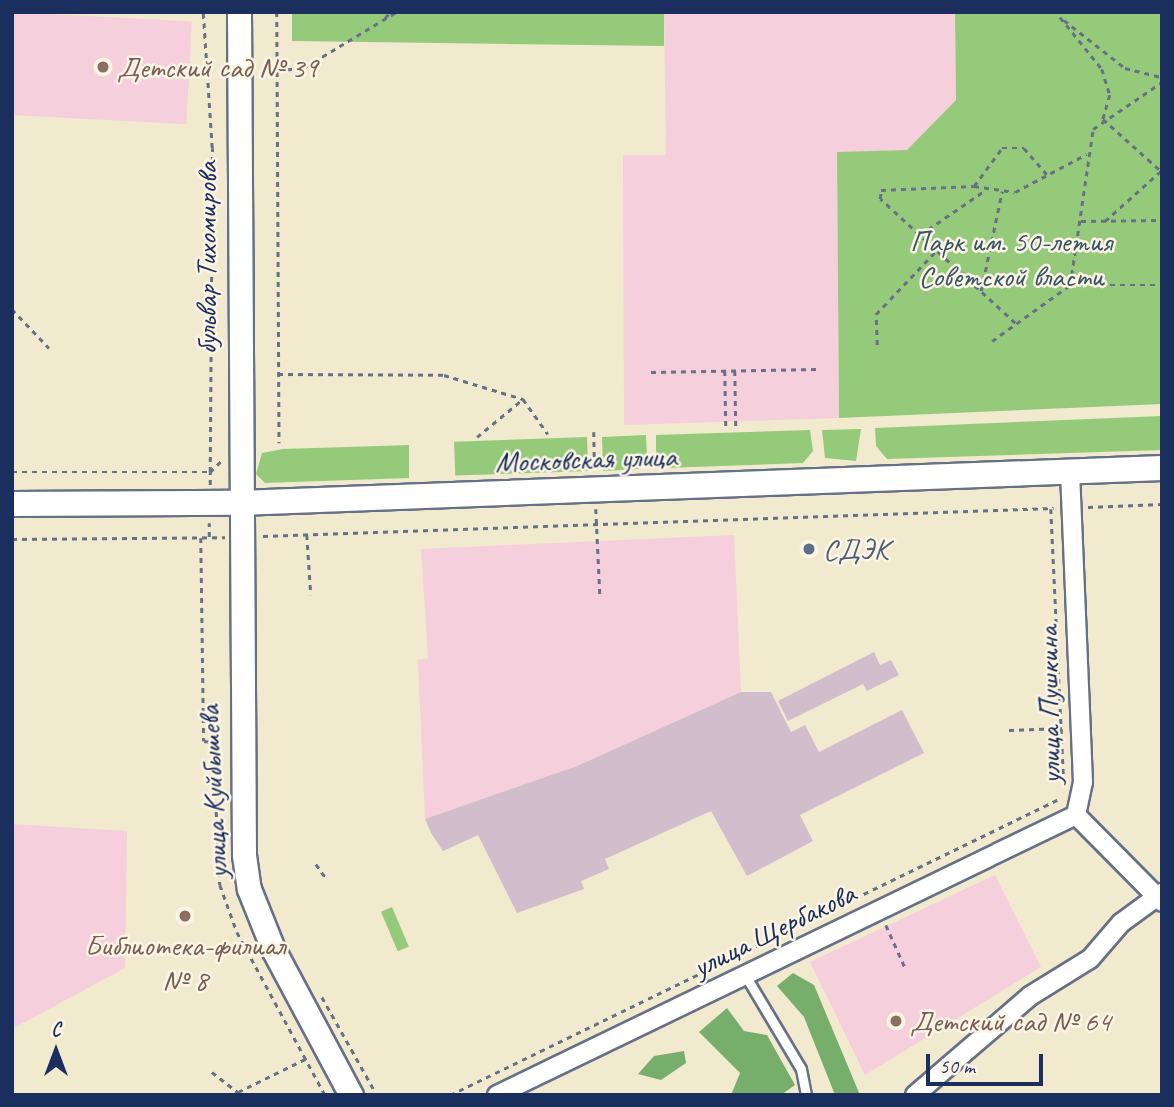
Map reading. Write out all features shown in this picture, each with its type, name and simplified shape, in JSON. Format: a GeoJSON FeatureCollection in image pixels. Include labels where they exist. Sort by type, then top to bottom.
{"type":"FeatureCollection","features":[{"type":"Feature","properties":{"kind":"main road","name":"Московская улица"},"geometry":{"type":"LineString","coordinates":[[12,504],[239,503],[1162,468]]}},
{"type":"Feature","properties":{"kind":"street","name":"бульвар Тихомирова"},"geometry":{"type":"LineString","coordinates":[[239,12],[239,503]]}},
{"type":"Feature","properties":{"kind":"street","name":"улица Пушкина"},"geometry":{"type":"LineString","coordinates":[[1070,472],[1083,782],[1076,815],[1160,898]]}},
{"type":"Feature","properties":{"kind":"street","name":"улица Куйбышева"},"geometry":{"type":"LineString","coordinates":[[239,503],[241,810],[249,889],[273,949],[351,1095]]}},
{"type":"Feature","properties":{"kind":"street","name":"улица Щербакова"},"geometry":{"type":"LineString","coordinates":[[498,1095],[1076,815]]}},
{"type":"Feature","properties":{"kind":"street"},"geometry":{"type":"LineString","coordinates":[[915,1095],[1030,996],[1090,959],[1121,923],[1160,898]]}},
{"type":"Feature","properties":{"kind":"lane"},"geometry":{"type":"LineString","coordinates":[[745,975],[801,1069],[806,1095]]}},
{"type":"Feature","properties":{"kind":"path"},"geometry":{"type":"LineString","coordinates":[[12,472],[210,472],[212,148],[204,12]]}},
{"type":"Feature","properties":{"kind":"path"},"geometry":{"type":"LineString","coordinates":[[277,12],[279,443]]}},
{"type":"Feature","properties":{"kind":"path"},"geometry":{"type":"LineString","coordinates":[[384,21],[390,12]]}},
{"type":"Feature","properties":{"kind":"path"},"geometry":{"type":"LineString","coordinates":[[277,71],[305,67],[396,12]]}},
{"type":"Feature","properties":{"kind":"path"},"geometry":{"type":"LineString","coordinates":[[1053,12],[1125,68],[1162,77]]}},
{"type":"Feature","properties":{"kind":"path"},"geometry":{"type":"LineString","coordinates":[[1060,17],[1102,69],[1110,95],[1103,119]]}},
{"type":"Feature","properties":{"kind":"path"},"geometry":{"type":"LineString","coordinates":[[1070,285],[1087,154],[1093,130],[1103,119],[1162,82]]}},
{"type":"Feature","properties":{"kind":"path"},"geometry":{"type":"LineString","coordinates":[[1103,119],[1161,172],[1105,221]]}},
{"type":"Feature","properties":{"kind":"path"},"geometry":{"type":"LineString","coordinates":[[974,186],[1002,148],[1024,148],[1047,174]]}},
{"type":"Feature","properties":{"kind":"path"},"geometry":{"type":"LineString","coordinates":[[1015,323],[880,199],[881,190],[974,186],[984,191],[1015,192],[1087,154]]}},
{"type":"Feature","properties":{"kind":"path"},"geometry":{"type":"LineString","coordinates":[[920,234],[984,191]]}},
{"type":"Feature","properties":{"kind":"path"},"geometry":{"type":"LineString","coordinates":[[981,291],[1002,191]]}},
{"type":"Feature","properties":{"kind":"path"},"geometry":{"type":"LineString","coordinates":[[1080,221],[1162,220]]}},
{"type":"Feature","properties":{"kind":"path"},"geometry":{"type":"LineString","coordinates":[[877,345],[877,314],[937,250]]}},
{"type":"Feature","properties":{"kind":"path"},"geometry":{"type":"LineString","coordinates":[[992,341],[1070,285],[1162,285]]}},
{"type":"Feature","properties":{"kind":"path"},"geometry":{"type":"LineString","coordinates":[[12,309],[49,348]]}},
{"type":"Feature","properties":{"kind":"path"},"geometry":{"type":"LineString","coordinates":[[651,372],[817,369]]}},
{"type":"Feature","properties":{"kind":"path"},"geometry":{"type":"LineString","coordinates":[[724,371],[726,427]]}},
{"type":"Feature","properties":{"kind":"path"},"geometry":{"type":"LineString","coordinates":[[735,371],[736,427]]}},
{"type":"Feature","properties":{"kind":"path"},"geometry":{"type":"LineString","coordinates":[[278,374],[444,375],[523,399],[548,434]]}},
{"type":"Feature","properties":{"kind":"path"},"geometry":{"type":"LineString","coordinates":[[477,437],[523,399]]}},
{"type":"Feature","properties":{"kind":"path"},"geometry":{"type":"LineString","coordinates":[[594,432],[600,596]]}},
{"type":"Feature","properties":{"kind":"path"},"geometry":{"type":"LineString","coordinates":[[12,539],[307,536],[1162,504]]}},
{"type":"Feature","properties":{"kind":"path"},"geometry":{"type":"LineString","coordinates":[[450,1095],[1065,796],[1051,509]]}},
{"type":"Feature","properties":{"kind":"path"},"geometry":{"type":"LineString","coordinates":[[262,536],[262,550]]}},
{"type":"Feature","properties":{"kind":"path"},"geometry":{"type":"LineString","coordinates":[[307,536],[311,596]]}},
{"type":"Feature","properties":{"kind":"path"},"geometry":{"type":"LineString","coordinates":[[1009,730],[1062,728]]}},
{"type":"Feature","properties":{"kind":"path"},"geometry":{"type":"LineString","coordinates":[[316,864],[327,880]]}},
{"type":"Feature","properties":{"kind":"path"},"geometry":{"type":"LineString","coordinates":[[870,890],[905,967]]}},
{"type":"Feature","properties":{"kind":"path"},"geometry":{"type":"LineString","coordinates":[[316,987],[377,1095]]}},
{"type":"Feature","properties":{"kind":"path"},"geometry":{"type":"LineString","coordinates":[[212,1072],[238,1091],[305,1059]]}},
{"type":"Feature","properties":{"kind":"shaded area","name":"Детский сад № 39"},"geometry":{"type":"Polygon","coordinates":[[[12,12],[192,21],[186,124],[12,115],[12,12]]]}},
{"type":"Feature","properties":{"kind":"shaded area"},"geometry":{"type":"Polygon","coordinates":[[[664,12],[955,12],[956,100],[907,150],[837,153],[839,418],[624,425],[623,155],[666,155],[664,12]]]}},
{"type":"Feature","properties":{"kind":"shaded area"},"geometry":{"type":"Polygon","coordinates":[[[734,535],[741,692],[577,766],[425,819],[418,660],[428,658],[421,549],[734,535]]]}},
{"type":"Feature","properties":{"kind":"shaded area"},"geometry":{"type":"Polygon","coordinates":[[[874,652],[880,665],[891,660],[899,675],[867,691],[863,684],[788,721],[778,701],[874,652]]]}},
{"type":"Feature","properties":{"kind":"shaded area"},"geometry":{"type":"Polygon","coordinates":[[[741,692],[771,692],[791,732],[805,725],[819,752],[902,710],[924,753],[800,815],[813,841],[747,876],[711,811],[605,859],[609,869],[581,881],[584,889],[517,913],[478,835],[443,851],[425,819],[577,766],[741,692]]]}},
{"type":"Feature","properties":{"kind":"shaded area"},"geometry":{"type":"Polygon","coordinates":[[[12,824],[127,831],[125,968],[12,1029],[12,824]]]}},
{"type":"Feature","properties":{"kind":"shaded area","name":"Детский сад № 64"},"geometry":{"type":"Polygon","coordinates":[[[995,875],[1041,967],[865,1075],[810,962],[995,875]]]}},
{"type":"Feature","properties":{"kind":"green space"},"geometry":{"type":"Polygon","coordinates":[[[292,12],[664,12],[664,46],[292,41],[292,12]]]}},
{"type":"Feature","properties":{"kind":"green space","name":"Парк им. 50-летия Советской власти"},"geometry":{"type":"Polygon","coordinates":[[[955,12],[1162,12],[1162,404],[839,418],[837,152],[907,150],[956,100],[955,12]]]}},
{"type":"Feature","properties":{"kind":"green space"},"geometry":{"type":"Polygon","coordinates":[[[1162,416],[1162,450],[887,459],[876,446],[875,428],[1162,416]]]}},
{"type":"Feature","properties":{"kind":"green space"},"geometry":{"type":"Polygon","coordinates":[[[861,429],[856,461],[825,458],[822,430],[861,429]]]}},
{"type":"Feature","properties":{"kind":"green space"},"geometry":{"type":"Polygon","coordinates":[[[810,430],[813,451],[803,463],[666,468],[656,457],[656,435],[810,430]]]}},
{"type":"Feature","properties":{"kind":"green space"},"geometry":{"type":"Polygon","coordinates":[[[646,435],[647,458],[638,469],[603,471],[602,437],[646,435]]]}},
{"type":"Feature","properties":{"kind":"green space"},"geometry":{"type":"Polygon","coordinates":[[[587,437],[588,471],[455,476],[454,442],[587,437]]]}},
{"type":"Feature","properties":{"kind":"green space"},"geometry":{"type":"Polygon","coordinates":[[[409,445],[409,478],[265,483],[256,474],[262,453],[283,449],[409,445]]]}},
{"type":"Feature","properties":{"kind":"green space"},"geometry":{"type":"Polygon","coordinates":[[[392,907],[409,947],[398,951],[381,912],[392,907]]]}},
{"type":"Feature","properties":{"kind":"green space"},"geometry":{"type":"Polygon","coordinates":[[[793,973],[814,985],[860,1095],[835,1095],[804,1017],[777,986],[793,973]]]}},
{"type":"Feature","properties":{"kind":"green space"},"geometry":{"type":"Polygon","coordinates":[[[727,1008],[744,1031],[767,1035],[795,1085],[781,1095],[731,1095],[740,1073],[699,1032],[727,1008]]]}},
{"type":"Feature","properties":{"kind":"green space"},"geometry":{"type":"Polygon","coordinates":[[[684,1051],[686,1063],[661,1080],[638,1074],[654,1056],[684,1051]]]}},
{"type":"Feature","properties":{"kind":"place","name":"Детский сад № 39"},"geometry":{"type":"Point","coordinates":[103,67]}},
{"type":"Feature","properties":{"kind":"place","name":"СДЭК"},"geometry":{"type":"Point","coordinates":[809,549]}},
{"type":"Feature","properties":{"kind":"place","name":"Библиотека-филиал № 8"},"geometry":{"type":"Point","coordinates":[185,916]}},
{"type":"Feature","properties":{"kind":"place","name":"Детский сад № 64"},"geometry":{"type":"Point","coordinates":[896,1021]}}]}
